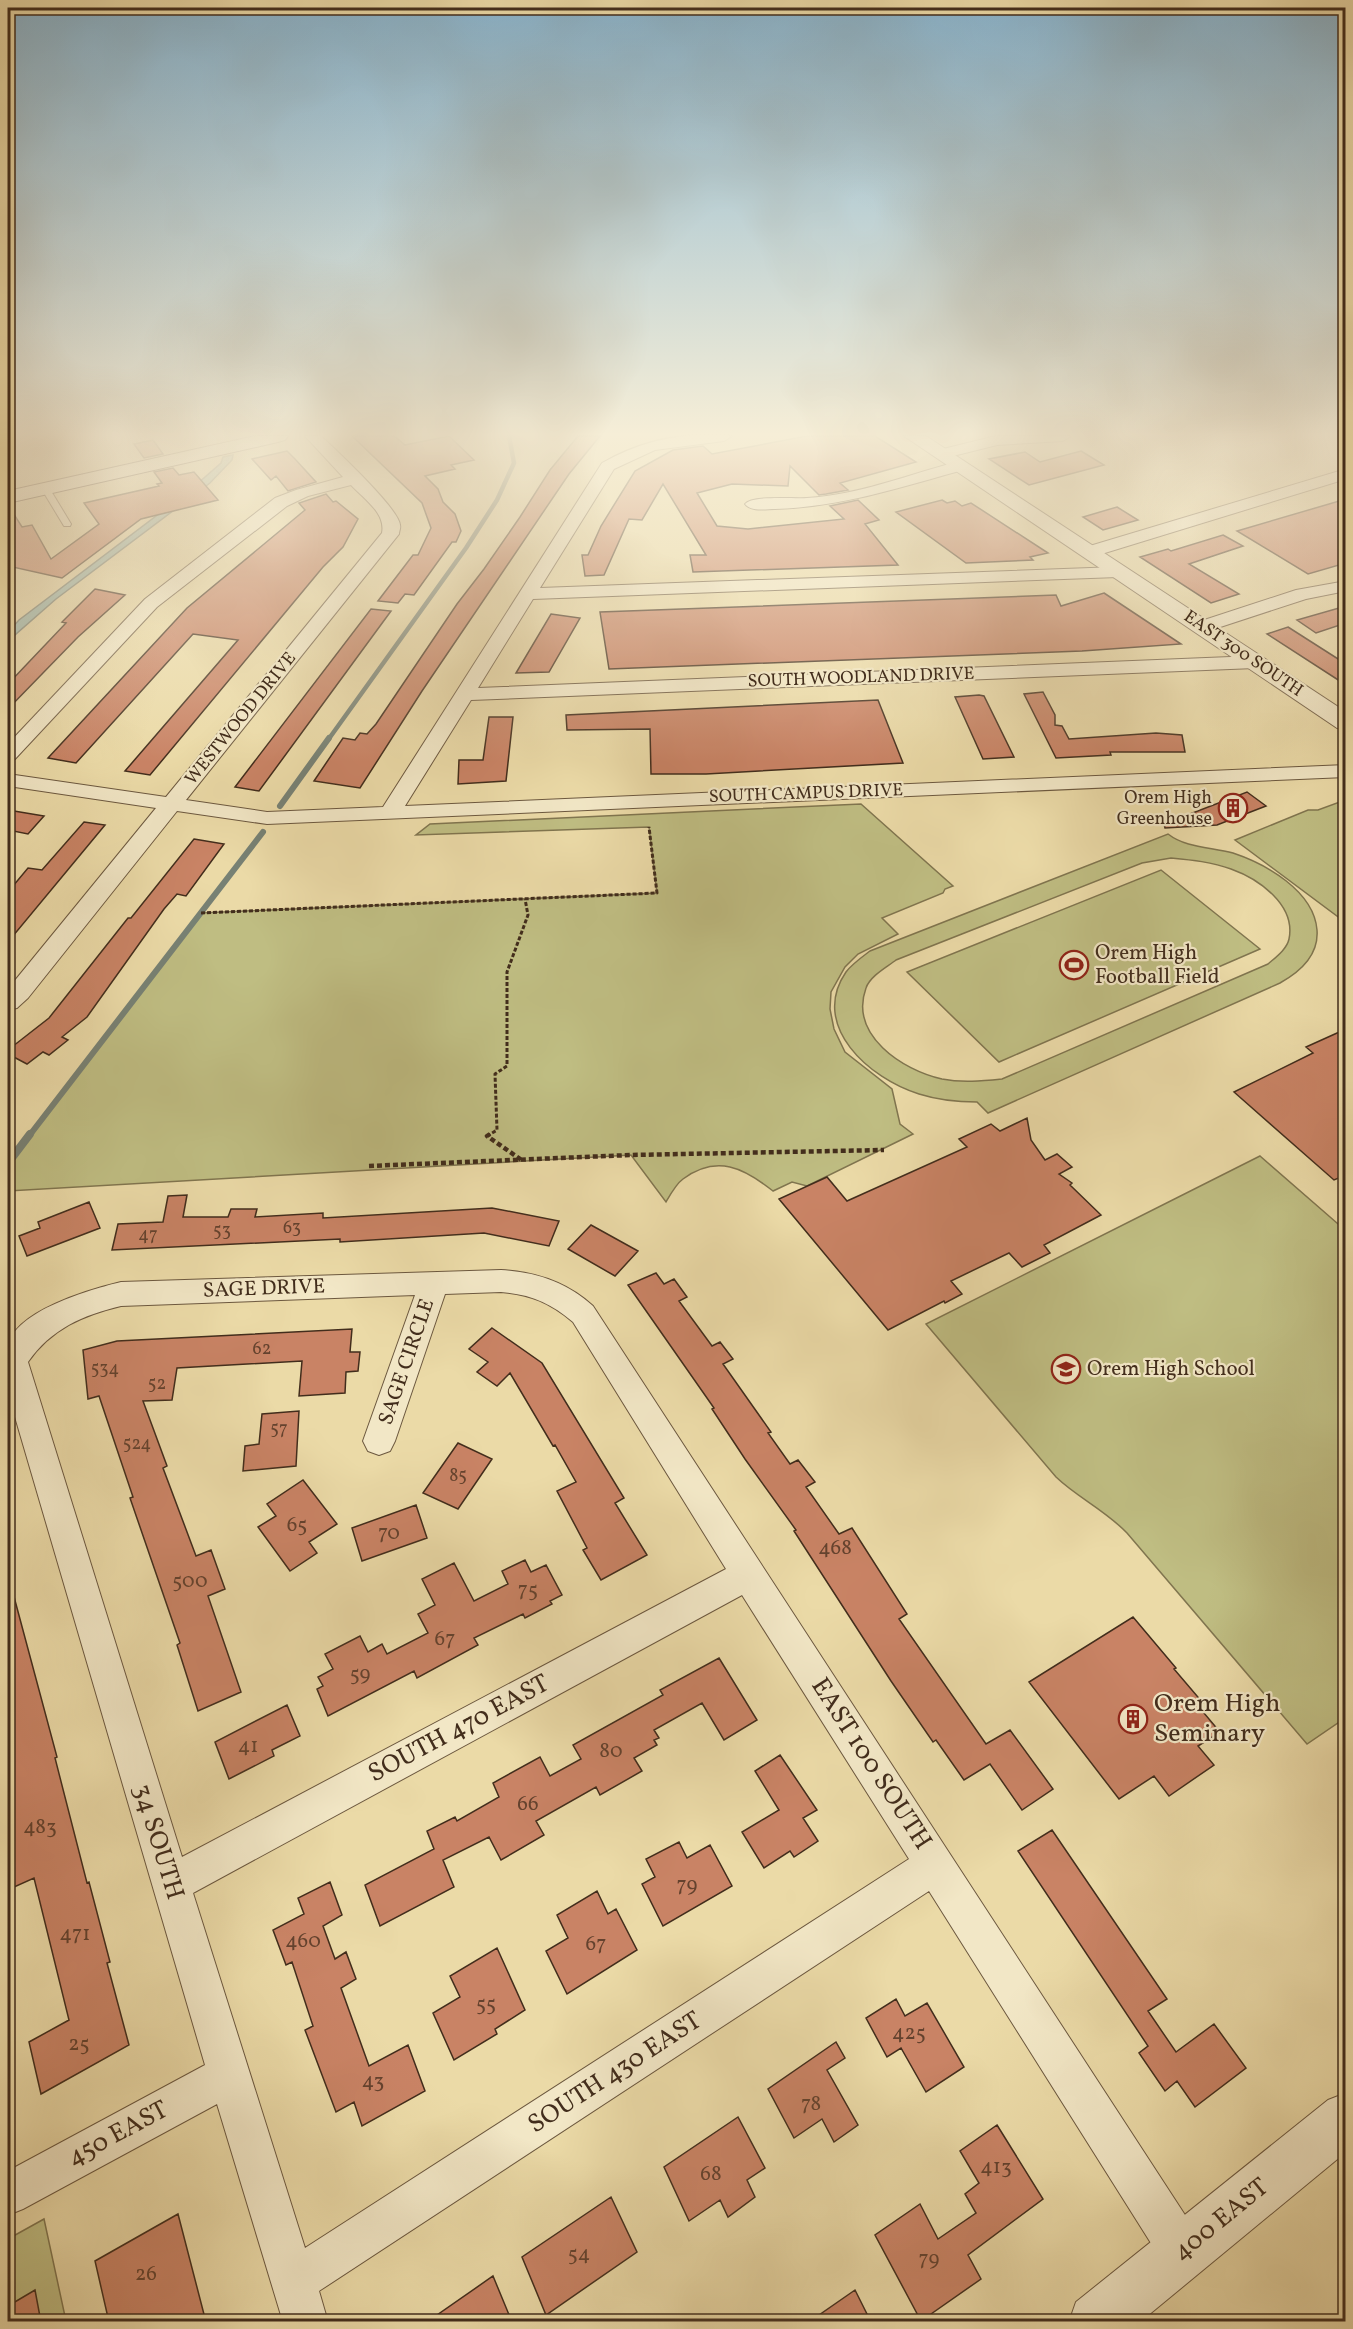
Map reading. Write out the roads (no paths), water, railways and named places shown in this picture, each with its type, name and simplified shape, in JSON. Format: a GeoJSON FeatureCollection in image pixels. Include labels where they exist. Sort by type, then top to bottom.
{"type":"FeatureCollection","features":[{"type":"Feature","properties":{"kind":"street"},"geometry":{"type":"LineString","coordinates":[[8,755],[160,595],[225,545]]}},
{"type":"Feature","properties":{"kind":"street","name":"WESTWOOD DRIVE"},"geometry":{"type":"LineString","coordinates":[[8,1002],[19,992],[381,545]]}},
{"type":"Feature","properties":{"kind":"street"},"geometry":{"type":"LineString","coordinates":[[390,812],[558,545]]}},
{"type":"Feature","properties":{"kind":"street","name":"EAST 300 SOUTH"},"geometry":{"type":"LineString","coordinates":[[1078,545],[1346,723]]}},
{"type":"Feature","properties":{"kind":"street"},"geometry":{"type":"LineString","coordinates":[[1089,552],[1113,545]]}},
{"type":"Feature","properties":{"kind":"street"},"geometry":{"type":"LineString","coordinates":[[527,594],[1119,572]]}},
{"type":"Feature","properties":{"kind":"street"},"geometry":{"type":"LineString","coordinates":[[1202,627],[1302,594],[1346,586]]}},
{"type":"Feature","properties":{"kind":"street","name":"SOUTH WOODLAND DRIVE"},"geometry":{"type":"LineString","coordinates":[[466,694],[1255,662]]}},
{"type":"Feature","properties":{"kind":"street","name":"SOUTH CAMPUS DRIVE"},"geometry":{"type":"LineString","coordinates":[[8,780],[267,818],[1346,771]]}},
{"type":"Feature","properties":{"kind":"street","name":"SAGE DRIVE"},"geometry":{"type":"LineString","coordinates":[[10,1365],[34,1333],[54,1318],[75,1307],[121,1294],[520,1281],[548,1288]]}},
{"type":"Feature","properties":{"kind":"street","name":"SAGE CIRCLE"},"geometry":{"type":"LineString","coordinates":[[379,1441],[434,1284]]}},
{"type":"Feature","properties":{"kind":"street","name":"EAST 100 SOUTH"},"geometry":{"type":"LineString","coordinates":[[548,1288],[571,1302],[583,1314],[747,1575],[936,1864],[1182,2251]]}},
{"type":"Feature","properties":{"kind":"street","name":"34 SOUTH"},"geometry":{"type":"LineString","coordinates":[[10,1365],[306,2322]]}},
{"type":"Feature","properties":{"kind":"street","name":"SOUTH 470 EAST"},"geometry":{"type":"LineString","coordinates":[[171,1884],[747,1575]]}},
{"type":"Feature","properties":{"kind":"street","name":"SOUTH 430 EAST"},"geometry":{"type":"LineString","coordinates":[[294,2281],[936,1864]]}},
{"type":"Feature","properties":{"kind":"street","name":"450 EAST"},"geometry":{"type":"LineString","coordinates":[[8,2194],[229,2075]]}},
{"type":"Feature","properties":{"kind":"street","name":"400 EAST"},"geometry":{"type":"LineString","coordinates":[[1096,2322],[1346,2118]]}},
{"type":"Feature","properties":{"kind":"water"},"geometry":{"type":"Polygon","coordinates":[[[118,545],[128,545],[56,599],[8,641],[8,632],[19,620],[118,545]]]}},
{"type":"Feature","properties":{"kind":"waterway"},"geometry":{"type":"LineString","coordinates":[[328,740],[468,545]]}},
{"type":"Feature","properties":{"kind":"waterway"},"geometry":{"type":"LineString","coordinates":[[280,806],[329,738]]}},
{"type":"Feature","properties":{"kind":"waterway"},"geometry":{"type":"LineString","coordinates":[[29,1136],[263,832]]}},
{"type":"Feature","properties":{"kind":"waterway"},"geometry":{"type":"LineString","coordinates":[[8,1163],[30,1134]]}},
{"type":"Feature","properties":{"kind":"place","name":"Orem High Greenhouse"},"geometry":{"type":"Point","coordinates":[1233,808]}},
{"type":"Feature","properties":{"kind":"place","name":"Orem High Football Field"},"geometry":{"type":"Point","coordinates":[1074,965]}},
{"type":"Feature","properties":{"kind":"place","name":"Orem High School"},"geometry":{"type":"Point","coordinates":[1066,1369]}},
{"type":"Feature","properties":{"kind":"place","name":"Orem High Seminary"},"geometry":{"type":"Point","coordinates":[1133,1719]}}]}
